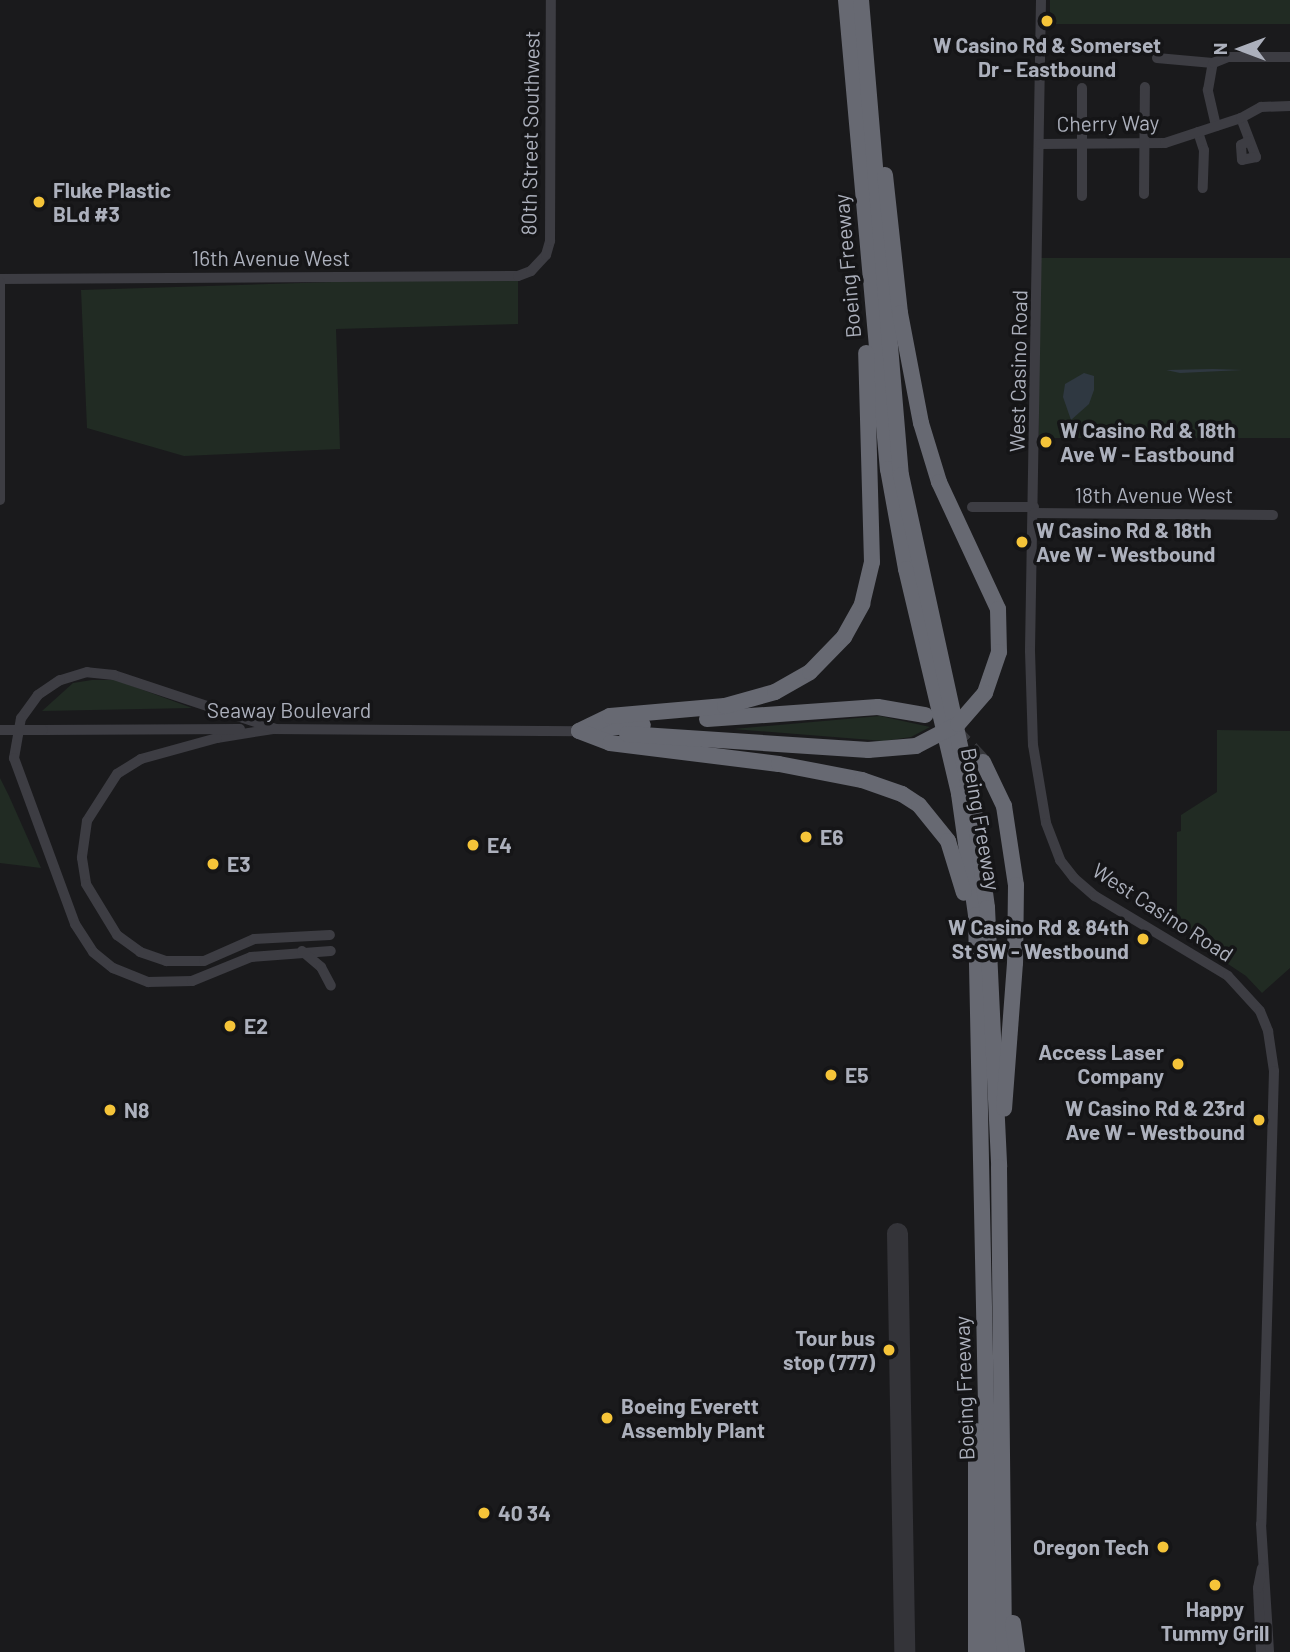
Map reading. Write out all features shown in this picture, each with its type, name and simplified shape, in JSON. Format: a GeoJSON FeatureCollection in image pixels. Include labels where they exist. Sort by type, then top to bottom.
{"type":"FeatureCollection","features":[{"type":"Feature","properties":{"kind":"highway","name":"Boeing Freeway"},"geometry":{"type":"LineString","coordinates":[[846,0],[862,206],[891,491],[966,834],[978,953],[976,1009],[979,1233],[991,1652]]}},
{"type":"Feature","properties":{"kind":"highway","name":"Boeing Freeway"},"geometry":{"type":"LineString","coordinates":[[864,0],[901,475],[980,848],[999,1167],[1005,1481],[1004,1652]]}},
{"type":"Feature","properties":{"kind":"highway"},"geometry":{"type":"LineString","coordinates":[[579,731],[868,750],[916,746],[958,724],[985,693],[999,652],[1000,619],[991,586],[939,482],[910,376],[864,0]]}},
{"type":"Feature","properties":{"kind":"highway"},"geometry":{"type":"LineString","coordinates":[[579,731],[610,716],[725,706],[775,692],[821,663],[854,621],[869,583],[872,562],[862,206]]}},
{"type":"Feature","properties":{"kind":"highway"},"geometry":{"type":"LineString","coordinates":[[579,731],[878,707],[925,715]]}},
{"type":"Feature","properties":{"kind":"highway"},"geometry":{"type":"LineString","coordinates":[[579,731],[610,743],[704,752],[862,780],[919,805],[948,841],[962,880],[976,1009]]}},
{"type":"Feature","properties":{"kind":"highway"},"geometry":{"type":"LineString","coordinates":[[983,762],[1004,806],[1016,885],[1011,1040],[999,1167]]}},
{"type":"Feature","properties":{"kind":"highway"},"geometry":{"type":"LineString","coordinates":[[976,1652],[979,1233]]}},
{"type":"Feature","properties":{"kind":"highway"},"geometry":{"type":"LineString","coordinates":[[1005,1481],[1017,1652]]}},
{"type":"Feature","properties":{"kind":"street","name":"80th Street Southwest"},"geometry":{"type":"LineString","coordinates":[[540,264],[550,241],[551,0]]}},
{"type":"Feature","properties":{"kind":"street","name":"West Casino Road"},"geometry":{"type":"LineString","coordinates":[[1041,0],[1031,716],[1039,790],[1051,841],[1060,860],[1095,896],[1228,976],[1260,1011],[1273,1051],[1264,1559],[1269,1652]]}},
{"type":"Feature","properties":{"kind":"street"},"geometry":{"type":"LineString","coordinates":[[1157,58],[1213,63],[1228,57],[1290,57]]}},
{"type":"Feature","properties":{"kind":"street"},"geometry":{"type":"LineString","coordinates":[[1213,63],[1208,90],[1216,126]]}},
{"type":"Feature","properties":{"kind":"street"},"geometry":{"type":"LineString","coordinates":[[1144,194],[1145,87]]}},
{"type":"Feature","properties":{"kind":"street"},"geometry":{"type":"LineString","coordinates":[[1082,196],[1083,88]]}},
{"type":"Feature","properties":{"kind":"street","name":"Cherry Way"},"geometry":{"type":"LineString","coordinates":[[1040,144],[1165,143],[1241,118],[1261,107],[1290,106]]}},
{"type":"Feature","properties":{"kind":"street"},"geometry":{"type":"LineString","coordinates":[[1241,118],[1249,141]]}},
{"type":"Feature","properties":{"kind":"street"},"geometry":{"type":"LineString","coordinates":[[1198,132],[1204,150],[1203,188]]}},
{"type":"Feature","properties":{"kind":"street","name":"16th Avenue West"},"geometry":{"type":"LineString","coordinates":[[0,280],[518,276],[540,264]]}},
{"type":"Feature","properties":{"kind":"street"},"geometry":{"type":"LineString","coordinates":[[0,280],[0,500]]}},
{"type":"Feature","properties":{"kind":"street","name":"18th Avenue West"},"geometry":{"type":"LineString","coordinates":[[972,507],[1273,515]]}},
{"type":"Feature","properties":{"kind":"street"},"geometry":{"type":"LineString","coordinates":[[276,729],[114,675],[87,673],[60,680],[38,695],[21,718],[14,758],[75,924],[103,962],[136,979],[160,984],[205,978],[251,957],[302,951],[331,951]]}},
{"type":"Feature","properties":{"kind":"street"},"geometry":{"type":"LineString","coordinates":[[276,729],[172,750],[141,759],[117,774],[87,821],[82,858],[86,884],[117,935],[141,952],[166,961],[204,961],[254,939],[330,935]]}},
{"type":"Feature","properties":{"kind":"street","name":"Seaway Boulevard"},"geometry":{"type":"LineString","coordinates":[[0,730],[579,731]]}},
{"type":"Feature","properties":{"kind":"street"},"geometry":{"type":"LineString","coordinates":[[302,951],[321,967],[331,986]]}},
{"type":"Feature","properties":{"kind":"street","name":"West Casino Road"},"geometry":{"type":"LineString","coordinates":[[1261,1652],[1258,1588],[1264,1559]]}},
{"type":"Feature","properties":{"kind":"shaded area"},"geometry":{"type":"Polygon","coordinates":[[[1050,0],[1290,0],[1290,24],[1050,24],[1050,0]]]}},
{"type":"Feature","properties":{"kind":"shaded area"},"geometry":{"type":"Polygon","coordinates":[[[1039,258],[1290,258],[1290,438],[1039,438],[1039,258]]]}},
{"type":"Feature","properties":{"kind":"shaded area"},"geometry":{"type":"Polygon","coordinates":[[[518,276],[518,324],[336,329],[340,449],[184,456],[87,428],[81,290],[518,276]]]}},
{"type":"Feature","properties":{"kind":"shaded area"},"geometry":{"type":"Polygon","coordinates":[[[1213,369],[1243,370],[1180,373],[1166,370],[1213,369]]]}},
{"type":"Feature","properties":{"kind":"shaded area"},"geometry":{"type":"Polygon","coordinates":[[[1084,373],[1094,376],[1094,390],[1089,404],[1071,420],[1063,397],[1065,384],[1084,373]]]}},
{"type":"Feature","properties":{"kind":"shaded area"},"geometry":{"type":"Polygon","coordinates":[[[116,680],[192,708],[42,711],[73,683],[116,680]]]}},
{"type":"Feature","properties":{"kind":"shaded area"},"geometry":{"type":"Polygon","coordinates":[[[880,716],[930,727],[911,737],[884,741],[733,729],[880,716]]]}},
{"type":"Feature","properties":{"kind":"shaded area"},"geometry":{"type":"Polygon","coordinates":[[[1217,730],[1290,731],[1290,968],[1262,993],[1246,976],[1216,956],[1215,940],[1202,927],[1187,934],[1177,928],[1177,832],[1181,831],[1181,815],[1217,792],[1217,730]]]}},
{"type":"Feature","properties":{"kind":"shaded area"},"geometry":{"type":"Polygon","coordinates":[[[0,778],[9,796],[41,868],[0,863],[0,778]]]}},
{"type":"Feature","properties":{"kind":"taxiway"},"geometry":{"type":"LineString","coordinates":[[897,1233],[904,1652]]}},
{"type":"Feature","properties":{"kind":"tunnel"},"geometry":{"type":"LineString","coordinates":[[954,731],[983,762]]}},
{"type":"Feature","properties":{"kind":"place","name":"W Casino Rd & Somerset Dr - Eastbound"},"geometry":{"type":"Point","coordinates":[1047,21]}},
{"type":"Feature","properties":{"kind":"place","name":"Fluke Plastic BLd #3"},"geometry":{"type":"Point","coordinates":[39,202]}},
{"type":"Feature","properties":{"kind":"place","name":"W Casino Rd & 18th Ave W - Eastbound"},"geometry":{"type":"Point","coordinates":[1046,442]}},
{"type":"Feature","properties":{"kind":"place","name":"W Casino Rd & 18th Ave W - Westbound"},"geometry":{"type":"Point","coordinates":[1022,542]}},
{"type":"Feature","properties":{"kind":"place","name":"E6"},"geometry":{"type":"Point","coordinates":[806,837]}},
{"type":"Feature","properties":{"kind":"place","name":"E4"},"geometry":{"type":"Point","coordinates":[473,845]}},
{"type":"Feature","properties":{"kind":"place","name":"E3"},"geometry":{"type":"Point","coordinates":[213,864]}},
{"type":"Feature","properties":{"kind":"place","name":"W Casino Rd & 84th St SW - Westbound"},"geometry":{"type":"Point","coordinates":[1143,939]}},
{"type":"Feature","properties":{"kind":"place","name":"E2"},"geometry":{"type":"Point","coordinates":[230,1026]}},
{"type":"Feature","properties":{"kind":"place","name":"Access Laser Company"},"geometry":{"type":"Point","coordinates":[1178,1064]}},
{"type":"Feature","properties":{"kind":"place","name":"E5"},"geometry":{"type":"Point","coordinates":[831,1075]}},
{"type":"Feature","properties":{"kind":"place","name":"N8"},"geometry":{"type":"Point","coordinates":[110,1110]}},
{"type":"Feature","properties":{"kind":"place","name":"W Casino Rd & 23rd Ave W - Westbound"},"geometry":{"type":"Point","coordinates":[1259,1120]}},
{"type":"Feature","properties":{"kind":"place","name":"Tour bus stop (777)"},"geometry":{"type":"Point","coordinates":[889,1350]}},
{"type":"Feature","properties":{"kind":"place","name":"Boeing Everett Assembly Plant"},"geometry":{"type":"Point","coordinates":[607,1418]}},
{"type":"Feature","properties":{"kind":"place","name":"40 34"},"geometry":{"type":"Point","coordinates":[484,1513]}},
{"type":"Feature","properties":{"kind":"place","name":"Oregon Tech"},"geometry":{"type":"Point","coordinates":[1163,1547]}},
{"type":"Feature","properties":{"kind":"place","name":"Happy Tummy Grill"},"geometry":{"type":"Point","coordinates":[1215,1585]}}]}
